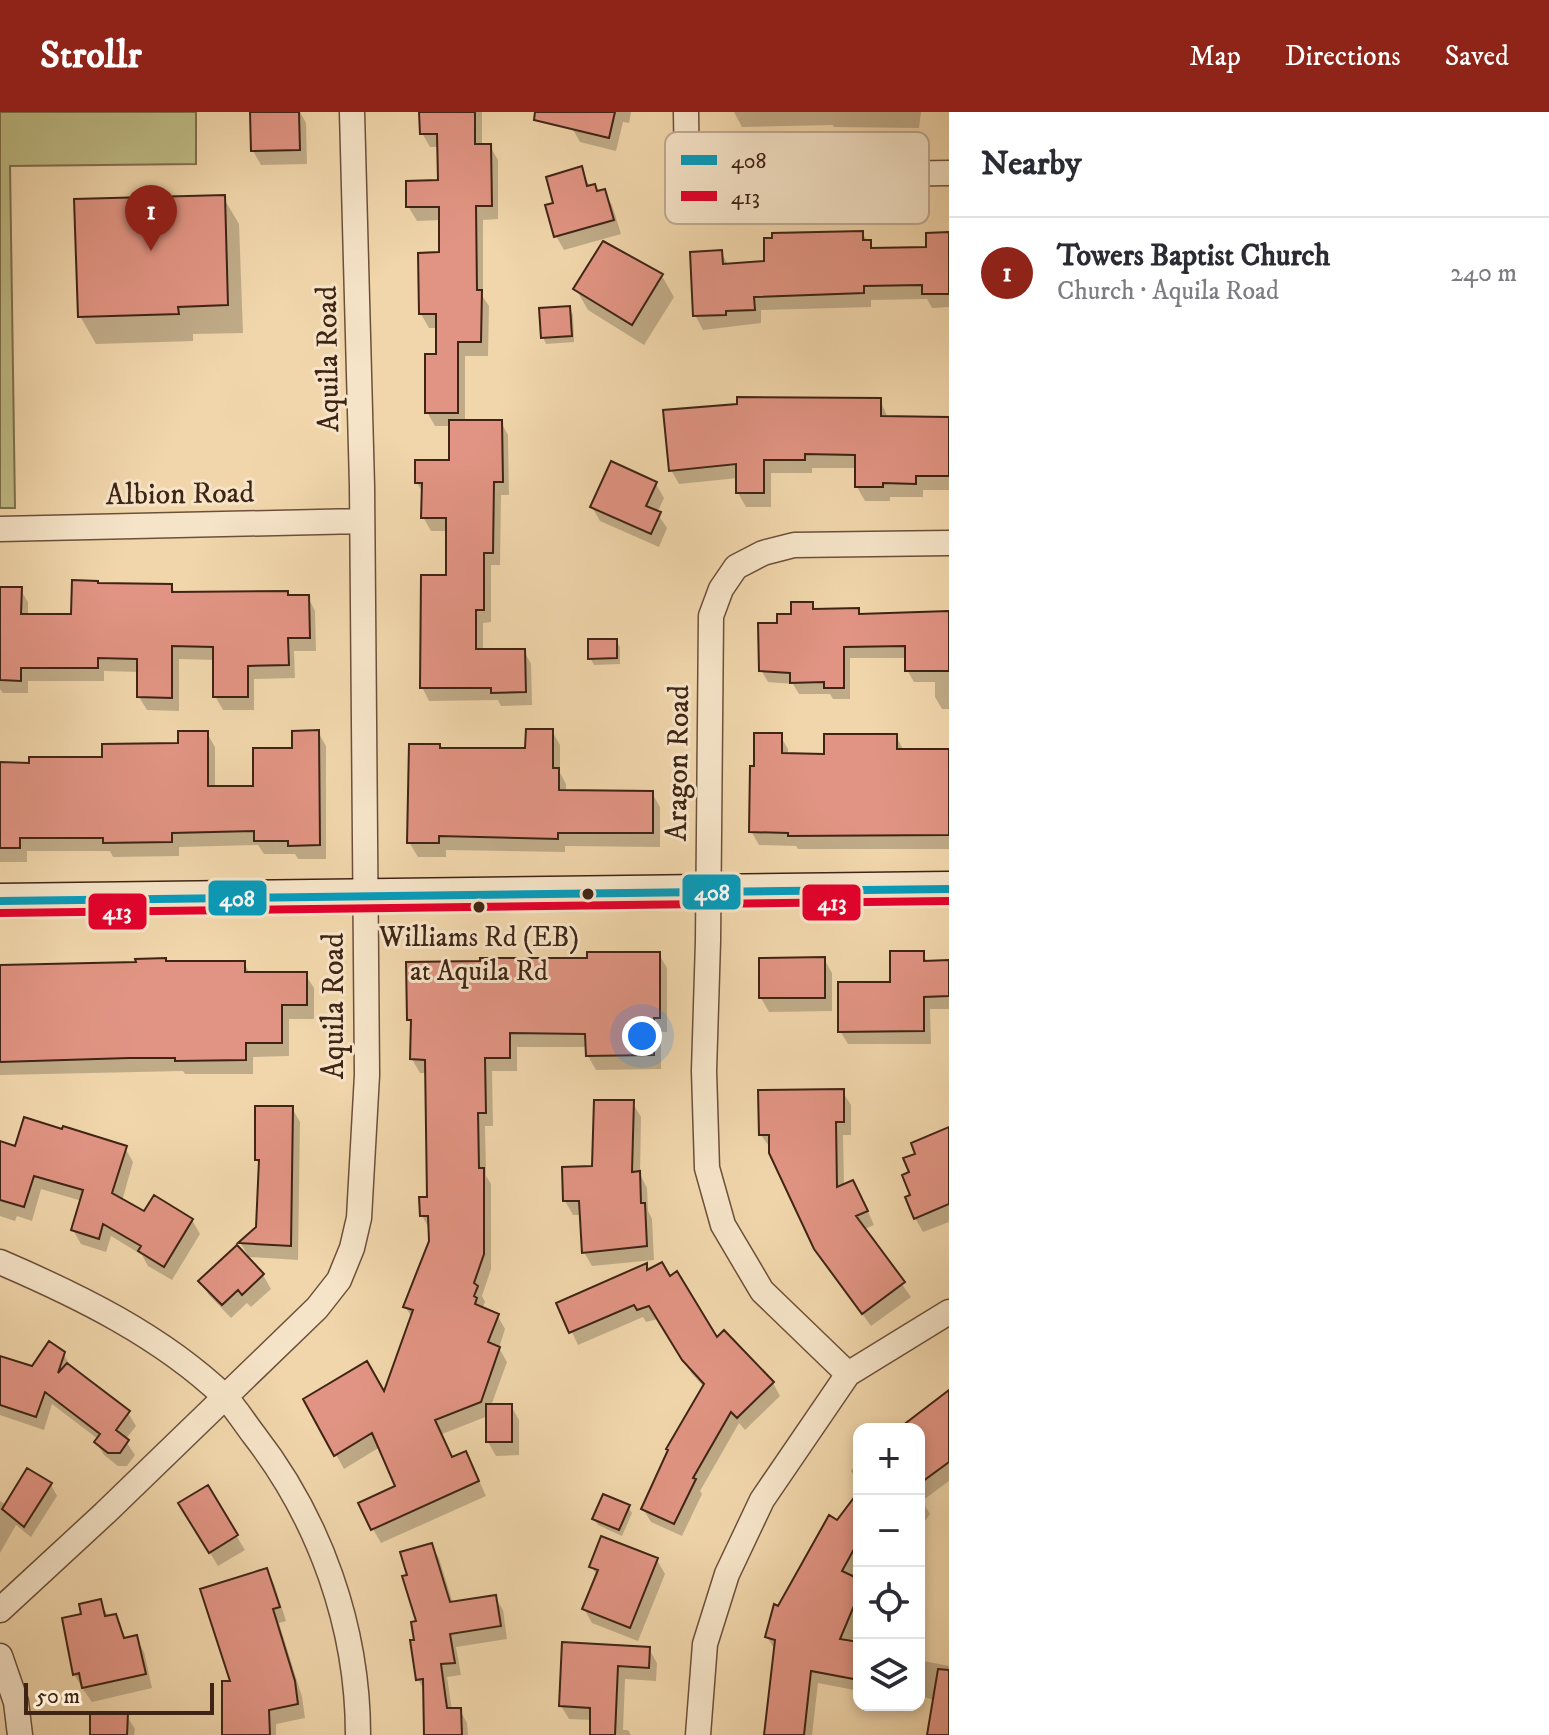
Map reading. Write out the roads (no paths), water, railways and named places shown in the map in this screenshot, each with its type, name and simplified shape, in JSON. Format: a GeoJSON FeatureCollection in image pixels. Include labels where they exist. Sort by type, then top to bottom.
{"type":"FeatureCollection","features":[{"type":"Feature","properties":{"kind":"street","name":"Aquila Road"},"geometry":{"type":"LineString","coordinates":[[0,1610],[317,1308],[339,1280],[352,1248],[359,1218],[367,1075],[362,521],[352,112]]}},
{"type":"Feature","properties":{"kind":"street"},"geometry":{"type":"LineString","coordinates":[[686,112],[686,132]]}},
{"type":"Feature","properties":{"kind":"street"},"geometry":{"type":"LineString","coordinates":[[929,173],[949,173]]}},
{"type":"Feature","properties":{"kind":"street","name":"Albion Road"},"geometry":{"type":"LineString","coordinates":[[0,529],[362,521]]}},
{"type":"Feature","properties":{"kind":"street","name":"Aragon Road"},"geometry":{"type":"LineString","coordinates":[[848,1374],[762,1291],[723,1225],[707,1168],[704,1071],[711,616],[721,589],[736,567],[763,553],[794,545],[949,543]]}},
{"type":"Feature","properties":{"kind":"street"},"geometry":{"type":"LineString","coordinates":[[0,901],[949,889]]}},
{"type":"Feature","properties":{"kind":"street"},"geometry":{"type":"LineString","coordinates":[[0,1262],[59,1287],[123,1322],[176,1357],[225,1398],[277,1465],[313,1533],[340,1601],[352,1645],[358,1735]]}},
{"type":"Feature","properties":{"kind":"street"},"geometry":{"type":"LineString","coordinates":[[698,1735],[705,1644],[727,1574],[762,1500],[848,1374],[949,1312]]}},
{"type":"Feature","properties":{"kind":"street"},"geometry":{"type":"LineString","coordinates":[[0,1656],[16,1702],[20,1735]]}},
{"type":"Feature","properties":{"kind":"place","name":"Towers Baptist Church"},"geometry":{"type":"Point","coordinates":[151,251]}},
{"type":"Feature","properties":{"kind":"place","name":"Williams Rd (EB) at Aquila Rd"},"geometry":{"type":"Point","coordinates":[479,907]}}]}
